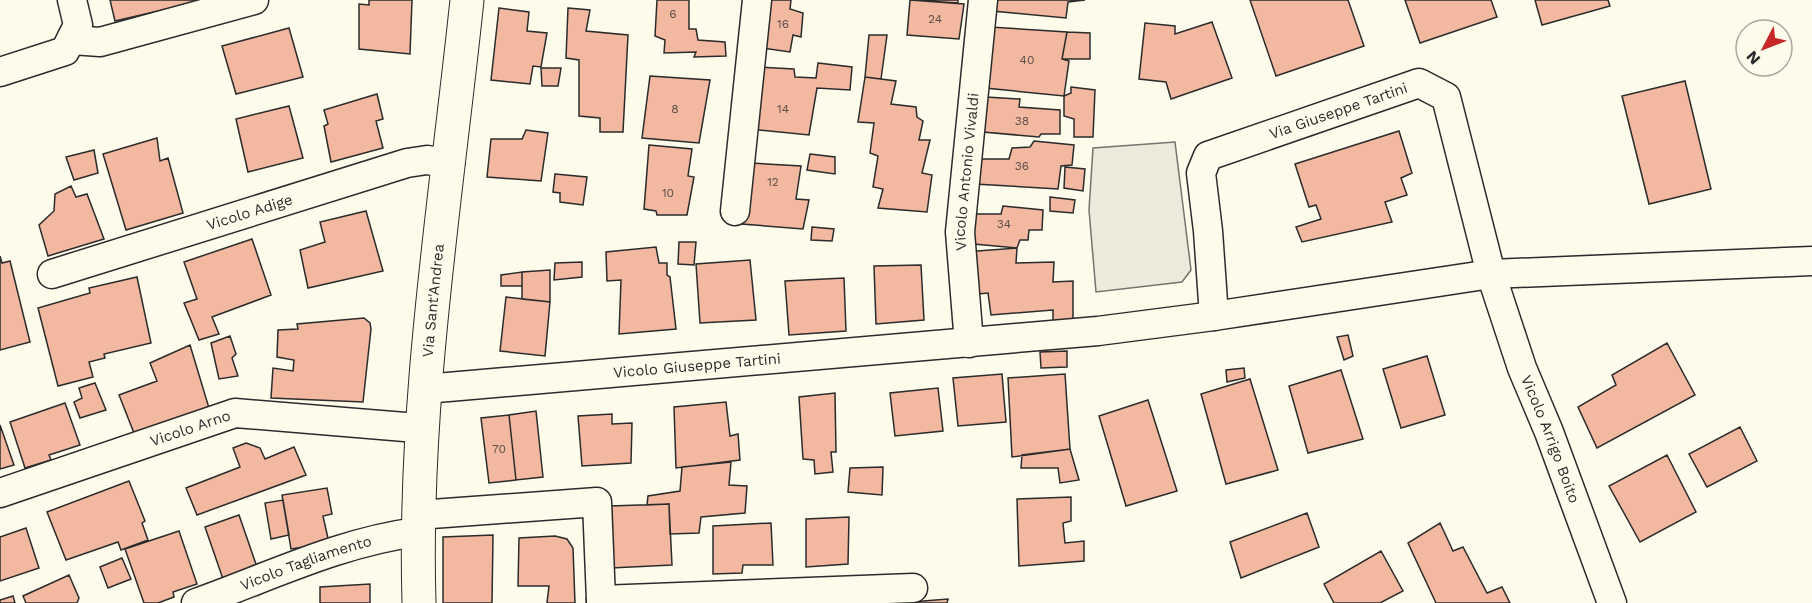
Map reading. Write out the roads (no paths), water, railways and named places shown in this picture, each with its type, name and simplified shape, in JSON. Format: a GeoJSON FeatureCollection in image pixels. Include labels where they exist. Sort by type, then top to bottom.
{"type":"FeatureCollection","features":[{"type":"Feature","properties":{"kind":"street"},"geometry":{"type":"LineString","coordinates":[[0,72],[65,51],[78,25],[72,0]]}},
{"type":"Feature","properties":{"kind":"street"},"geometry":{"type":"LineString","coordinates":[[72,40],[100,42],[254,0]]}},
{"type":"Feature","properties":{"kind":"street","name":"Via Sant'Andrea"},"geometry":{"type":"LineString","coordinates":[[419,603],[418,524],[425,389],[441,221],[450,163],[467,0]]}},
{"type":"Feature","properties":{"kind":"street"},"geometry":{"type":"LineString","coordinates":[[735,211],[757,0]]}},
{"type":"Feature","properties":{"kind":"street","name":"Vicolo Antonio Vivaldi"},"geometry":{"type":"LineString","coordinates":[[969,343],[960,232],[983,0]]}},
{"type":"Feature","properties":{"kind":"street","name":"Via Giuseppe Tartini"},"geometry":{"type":"LineString","coordinates":[[1214,316],[1202,172],[1208,156],[1419,83],[1446,97],[1491,274]]}},
{"type":"Feature","properties":{"kind":"street","name":"Vicolo Adige"},"geometry":{"type":"LineString","coordinates":[[52,274],[407,163],[427,160],[450,163]]}},
{"type":"Feature","properties":{"kind":"street"},"geometry":{"type":"LineString","coordinates":[[969,343],[1214,316],[1491,274],[1812,261]]}},
{"type":"Feature","properties":{"kind":"street","name":"Vicolo Arrigo Boito"},"geometry":{"type":"LineString","coordinates":[[1491,274],[1522,368],[1549,432],[1612,603]]}},
{"type":"Feature","properties":{"kind":"street","name":"Vicolo Giuseppe Tartini"},"geometry":{"type":"LineString","coordinates":[[425,389],[969,343]]}},
{"type":"Feature","properties":{"kind":"street","name":"Vicolo Arno"},"geometry":{"type":"LineString","coordinates":[[0,493],[235,413],[405,427],[423,426]]}},
{"type":"Feature","properties":{"kind":"street","name":"Vicolo Tagliamento"},"geometry":{"type":"LineString","coordinates":[[196,603],[340,549],[418,524],[597,502],[601,601]]}},
{"type":"Feature","properties":{"kind":"street"},"geometry":{"type":"LineString","coordinates":[[601,601],[913,588]]}}]}
